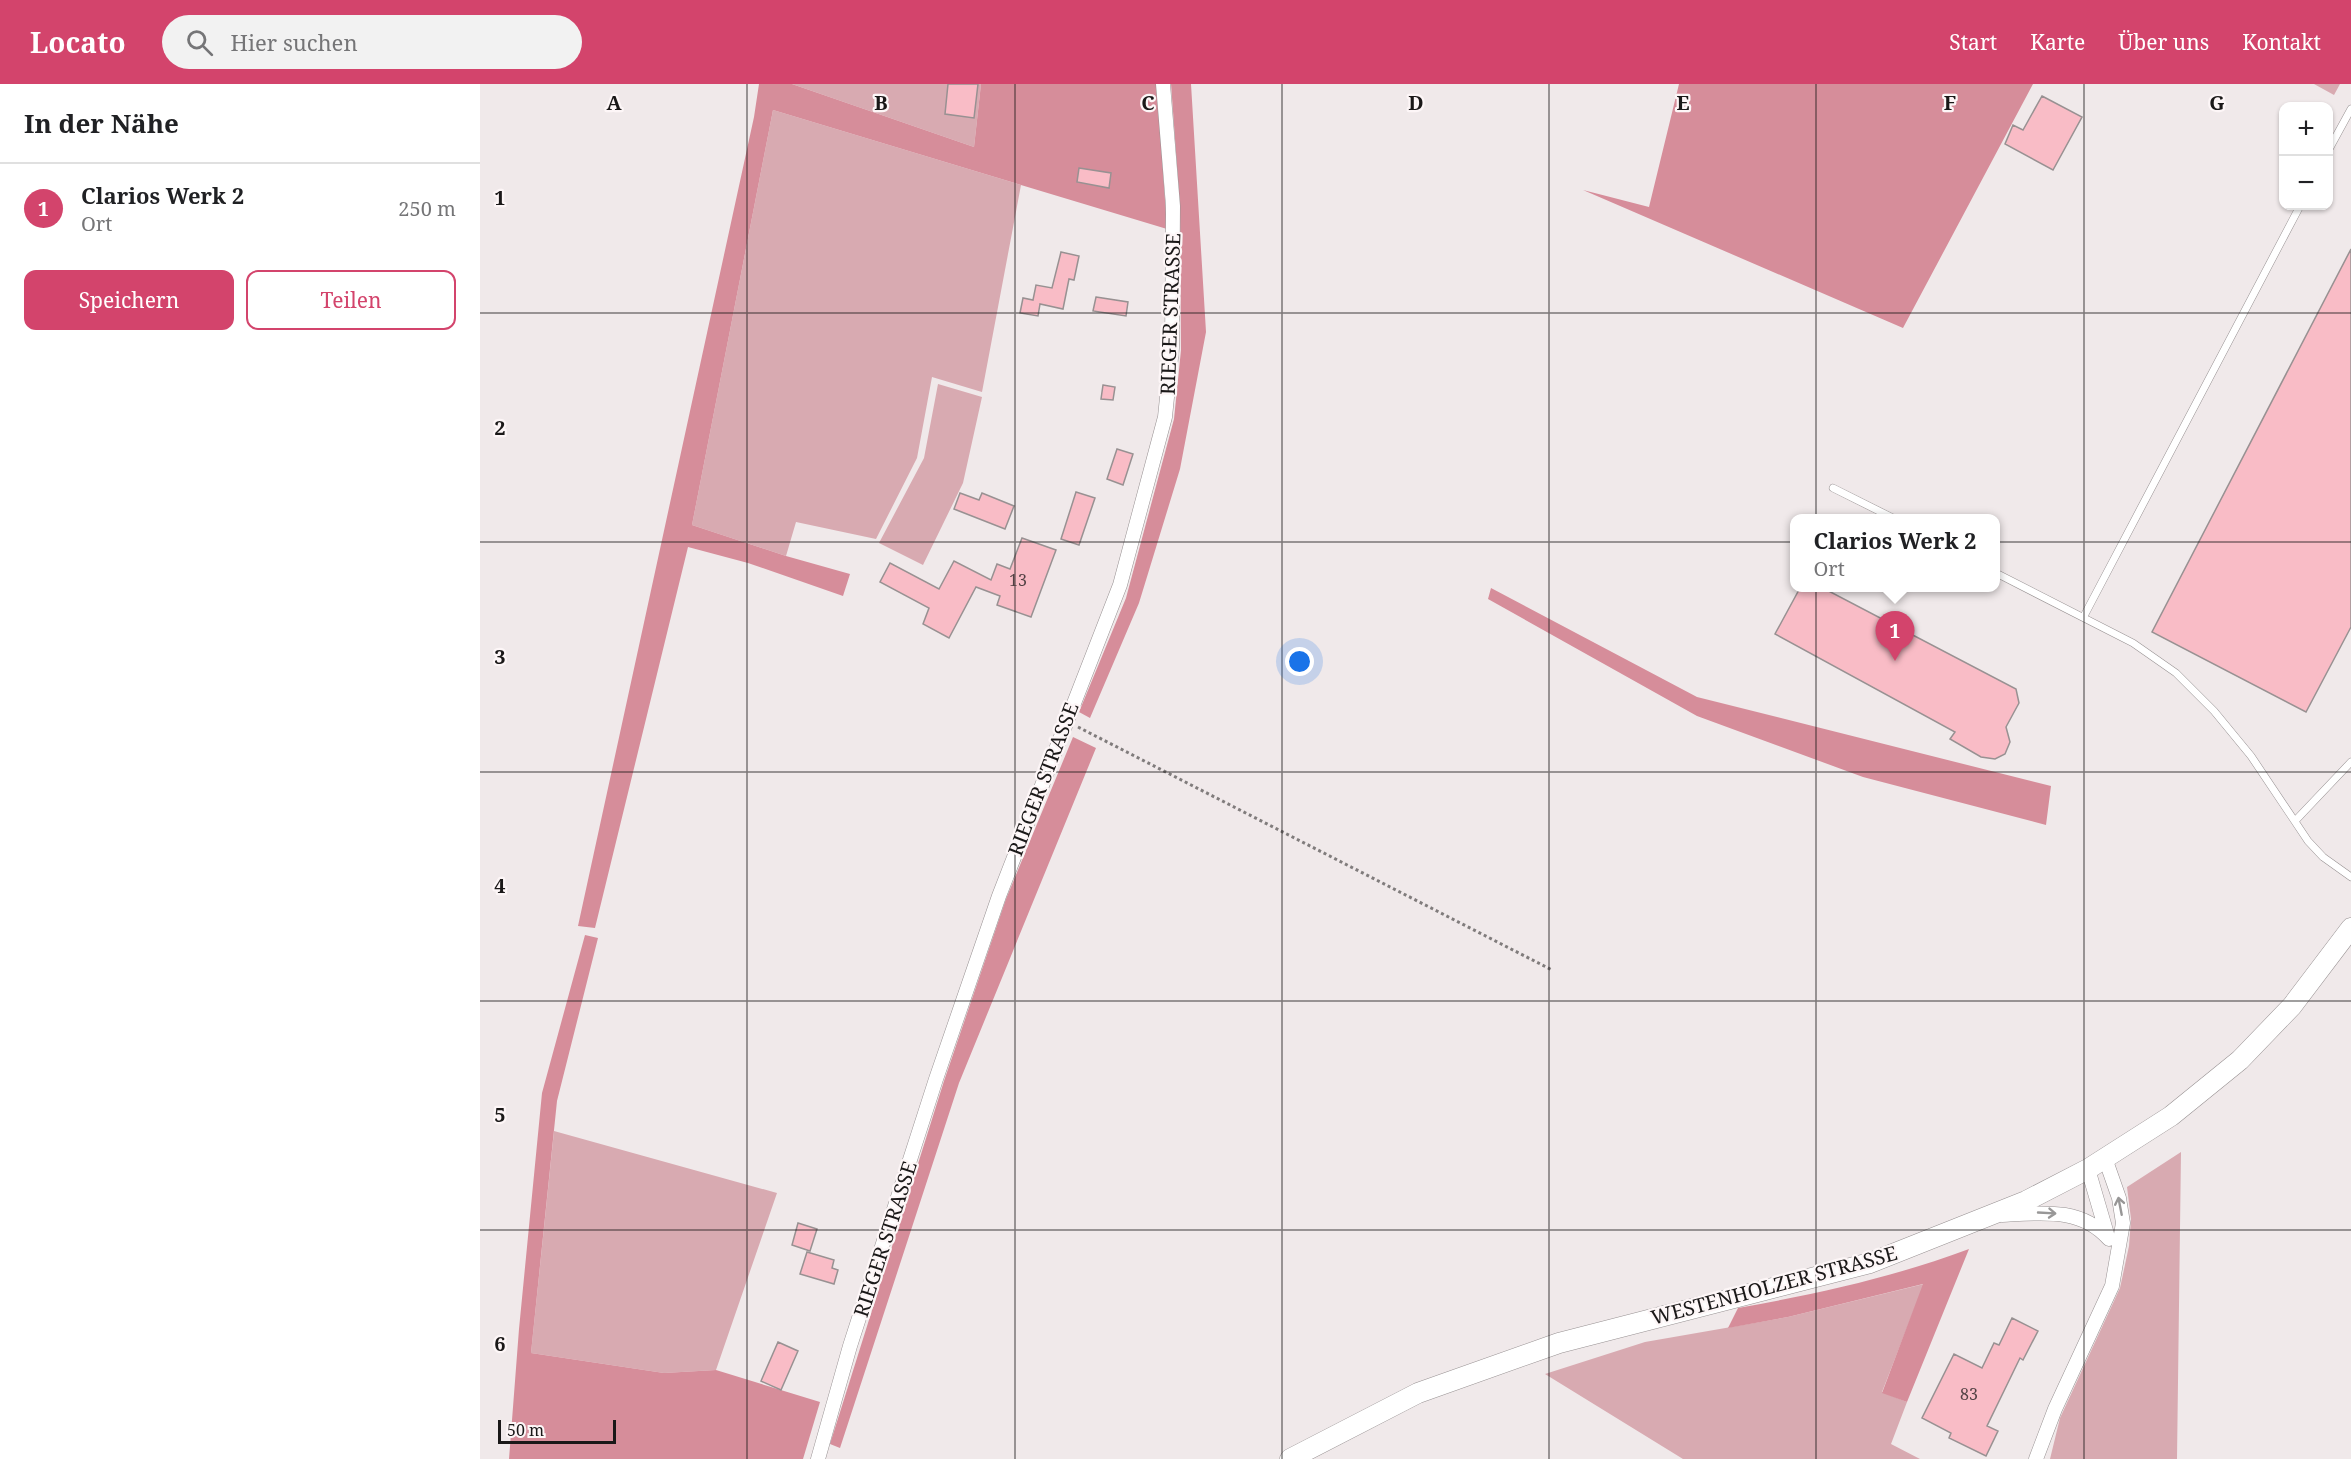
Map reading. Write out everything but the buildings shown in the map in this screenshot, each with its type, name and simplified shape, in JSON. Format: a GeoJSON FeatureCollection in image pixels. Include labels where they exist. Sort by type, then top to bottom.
{"type":"FeatureCollection","features":[{"type":"Feature","properties":{"kind":"main road","name":"WESTENHOLZER STRASSE"},"geometry":{"type":"LineString","coordinates":[[1290,1459],[1418,1393],[1559,1342],[1870,1263],[2026,1201],[2088,1169],[2171,1116],[2240,1060],[2292,1006],[2351,928]]}},
{"type":"Feature","properties":{"kind":"street","name":"RIEGER STRASSE"},"geometry":{"type":"LineString","coordinates":[[818,1459],[850,1346],[936,1079],[999,896],[1065,721],[1120,585],[1166,417],[1172,348],[1173,206],[1163,84]]}},
{"type":"Feature","properties":{"kind":"street"},"geometry":{"type":"LineString","coordinates":[[2036,1459],[2055,1408],[2112,1286],[2123,1223],[2119,1198],[2105,1158]]}},
{"type":"Feature","properties":{"kind":"street"},"geometry":{"type":"LineString","coordinates":[[2088,1169],[2109,1239],[2117,1255]]}},
{"type":"Feature","properties":{"kind":"street"},"geometry":{"type":"LineString","coordinates":[[1988,1216],[2044,1212],[2076,1216],[2098,1227],[2109,1239]]}},
{"type":"Feature","properties":{"kind":"lane"},"geometry":{"type":"LineString","coordinates":[[2333,142],[2351,108]]}},
{"type":"Feature","properties":{"kind":"lane"},"geometry":{"type":"LineString","coordinates":[[2084,616],[2298,210]]}},
{"type":"Feature","properties":{"kind":"lane"},"geometry":{"type":"LineString","coordinates":[[1833,488],[1883,514]]}},
{"type":"Feature","properties":{"kind":"lane"},"geometry":{"type":"LineString","coordinates":[[2000,575],[2084,616],[2133,643],[2176,673],[2214,711],[2251,756],[2323,857],[2351,877]]}},
{"type":"Feature","properties":{"kind":"lane"},"geometry":{"type":"LineString","coordinates":[[2295,820],[2351,762]]}},
{"type":"Feature","properties":{"kind":"path"},"geometry":{"type":"LineString","coordinates":[[1065,721],[1552,970]]}},
{"type":"Feature","properties":{"kind":"shaded area"},"geometry":{"type":"Polygon","coordinates":[[[759,84],[792,84],[974,147],[981,84],[1157,84],[1167,229],[773,110],[692,525],[850,574],[843,596],[748,563],[688,547],[595,928],[578,926],[754,117],[759,84]]]}},
{"type":"Feature","properties":{"kind":"shaded area"},"geometry":{"type":"Polygon","coordinates":[[[792,84],[981,84],[974,147],[792,84]]]}},
{"type":"Feature","properties":{"kind":"shaded area"},"geometry":{"type":"Polygon","coordinates":[[[1171,84],[1191,84],[1206,332],[1180,469],[1139,603],[1090,718],[1079,712],[1126,598],[1174,419],[1181,350],[1180,207],[1171,84]]]}},
{"type":"Feature","properties":{"kind":"shaded area"},"geometry":{"type":"Polygon","coordinates":[[[1679,84],[2033,84],[1903,328],[1583,190],[1649,207],[1679,84]]]}},
{"type":"Feature","properties":{"kind":"shaded area"},"geometry":{"type":"Polygon","coordinates":[[[2314,84],[2340,84],[2334,95],[2314,84]]]}},
{"type":"Feature","properties":{"kind":"shaded area"},"geometry":{"type":"Polygon","coordinates":[[[773,110],[1021,185],[982,392],[932,377],[917,458],[876,539],[796,522],[786,556],[692,525],[773,110]]]}},
{"type":"Feature","properties":{"kind":"shaded area"},"geometry":{"type":"Polygon","coordinates":[[[938,384],[982,397],[963,483],[923,565],[879,543],[924,458],[938,384]]]}},
{"type":"Feature","properties":{"kind":"shaded area"},"geometry":{"type":"Polygon","coordinates":[[[1491,588],[1697,697],[2051,786],[2046,825],[1863,777],[1697,716],[1488,599],[1491,588]]]}},
{"type":"Feature","properties":{"kind":"shaded area"},"geometry":{"type":"Polygon","coordinates":[[[1073,737],[1096,748],[959,1083],[840,1448],[830,1444],[944,1081],[1006,899],[1073,737]]]}},
{"type":"Feature","properties":{"kind":"shaded area"},"geometry":{"type":"Polygon","coordinates":[[[585,935],[598,938],[557,1101],[531,1353],[664,1373],[716,1370],[820,1402],[803,1459],[509,1459],[542,1093],[585,935]]]}},
{"type":"Feature","properties":{"kind":"shaded area"},"geometry":{"type":"Polygon","coordinates":[[[554,1131],[777,1193],[716,1370],[664,1373],[531,1353],[554,1131]]]}},
{"type":"Feature","properties":{"kind":"shaded area"},"geometry":{"type":"Polygon","coordinates":[[[2181,1152],[2177,1459],[2050,1459],[2060,1418],[2120,1288],[2129,1246],[2131,1219],[2127,1187],[2181,1152]]]}},
{"type":"Feature","properties":{"kind":"shaded area"},"geometry":{"type":"Polygon","coordinates":[[[1969,1249],[1907,1402],[1882,1393],[1923,1284],[1788,1317],[1728,1328],[1738,1308],[1855,1284],[1969,1249]]]}},
{"type":"Feature","properties":{"kind":"shaded area"},"geometry":{"type":"Polygon","coordinates":[[[1924,1284],[1882,1392],[1907,1402],[1891,1444],[1920,1459],[1683,1459],[1545,1374],[1645,1342],[1788,1317],[1924,1284]]]}},
{"type":"Feature","properties":{"kind":"place","name":"Clarios Werk 2"},"geometry":{"type":"Point","coordinates":[1895,661]}}]}
